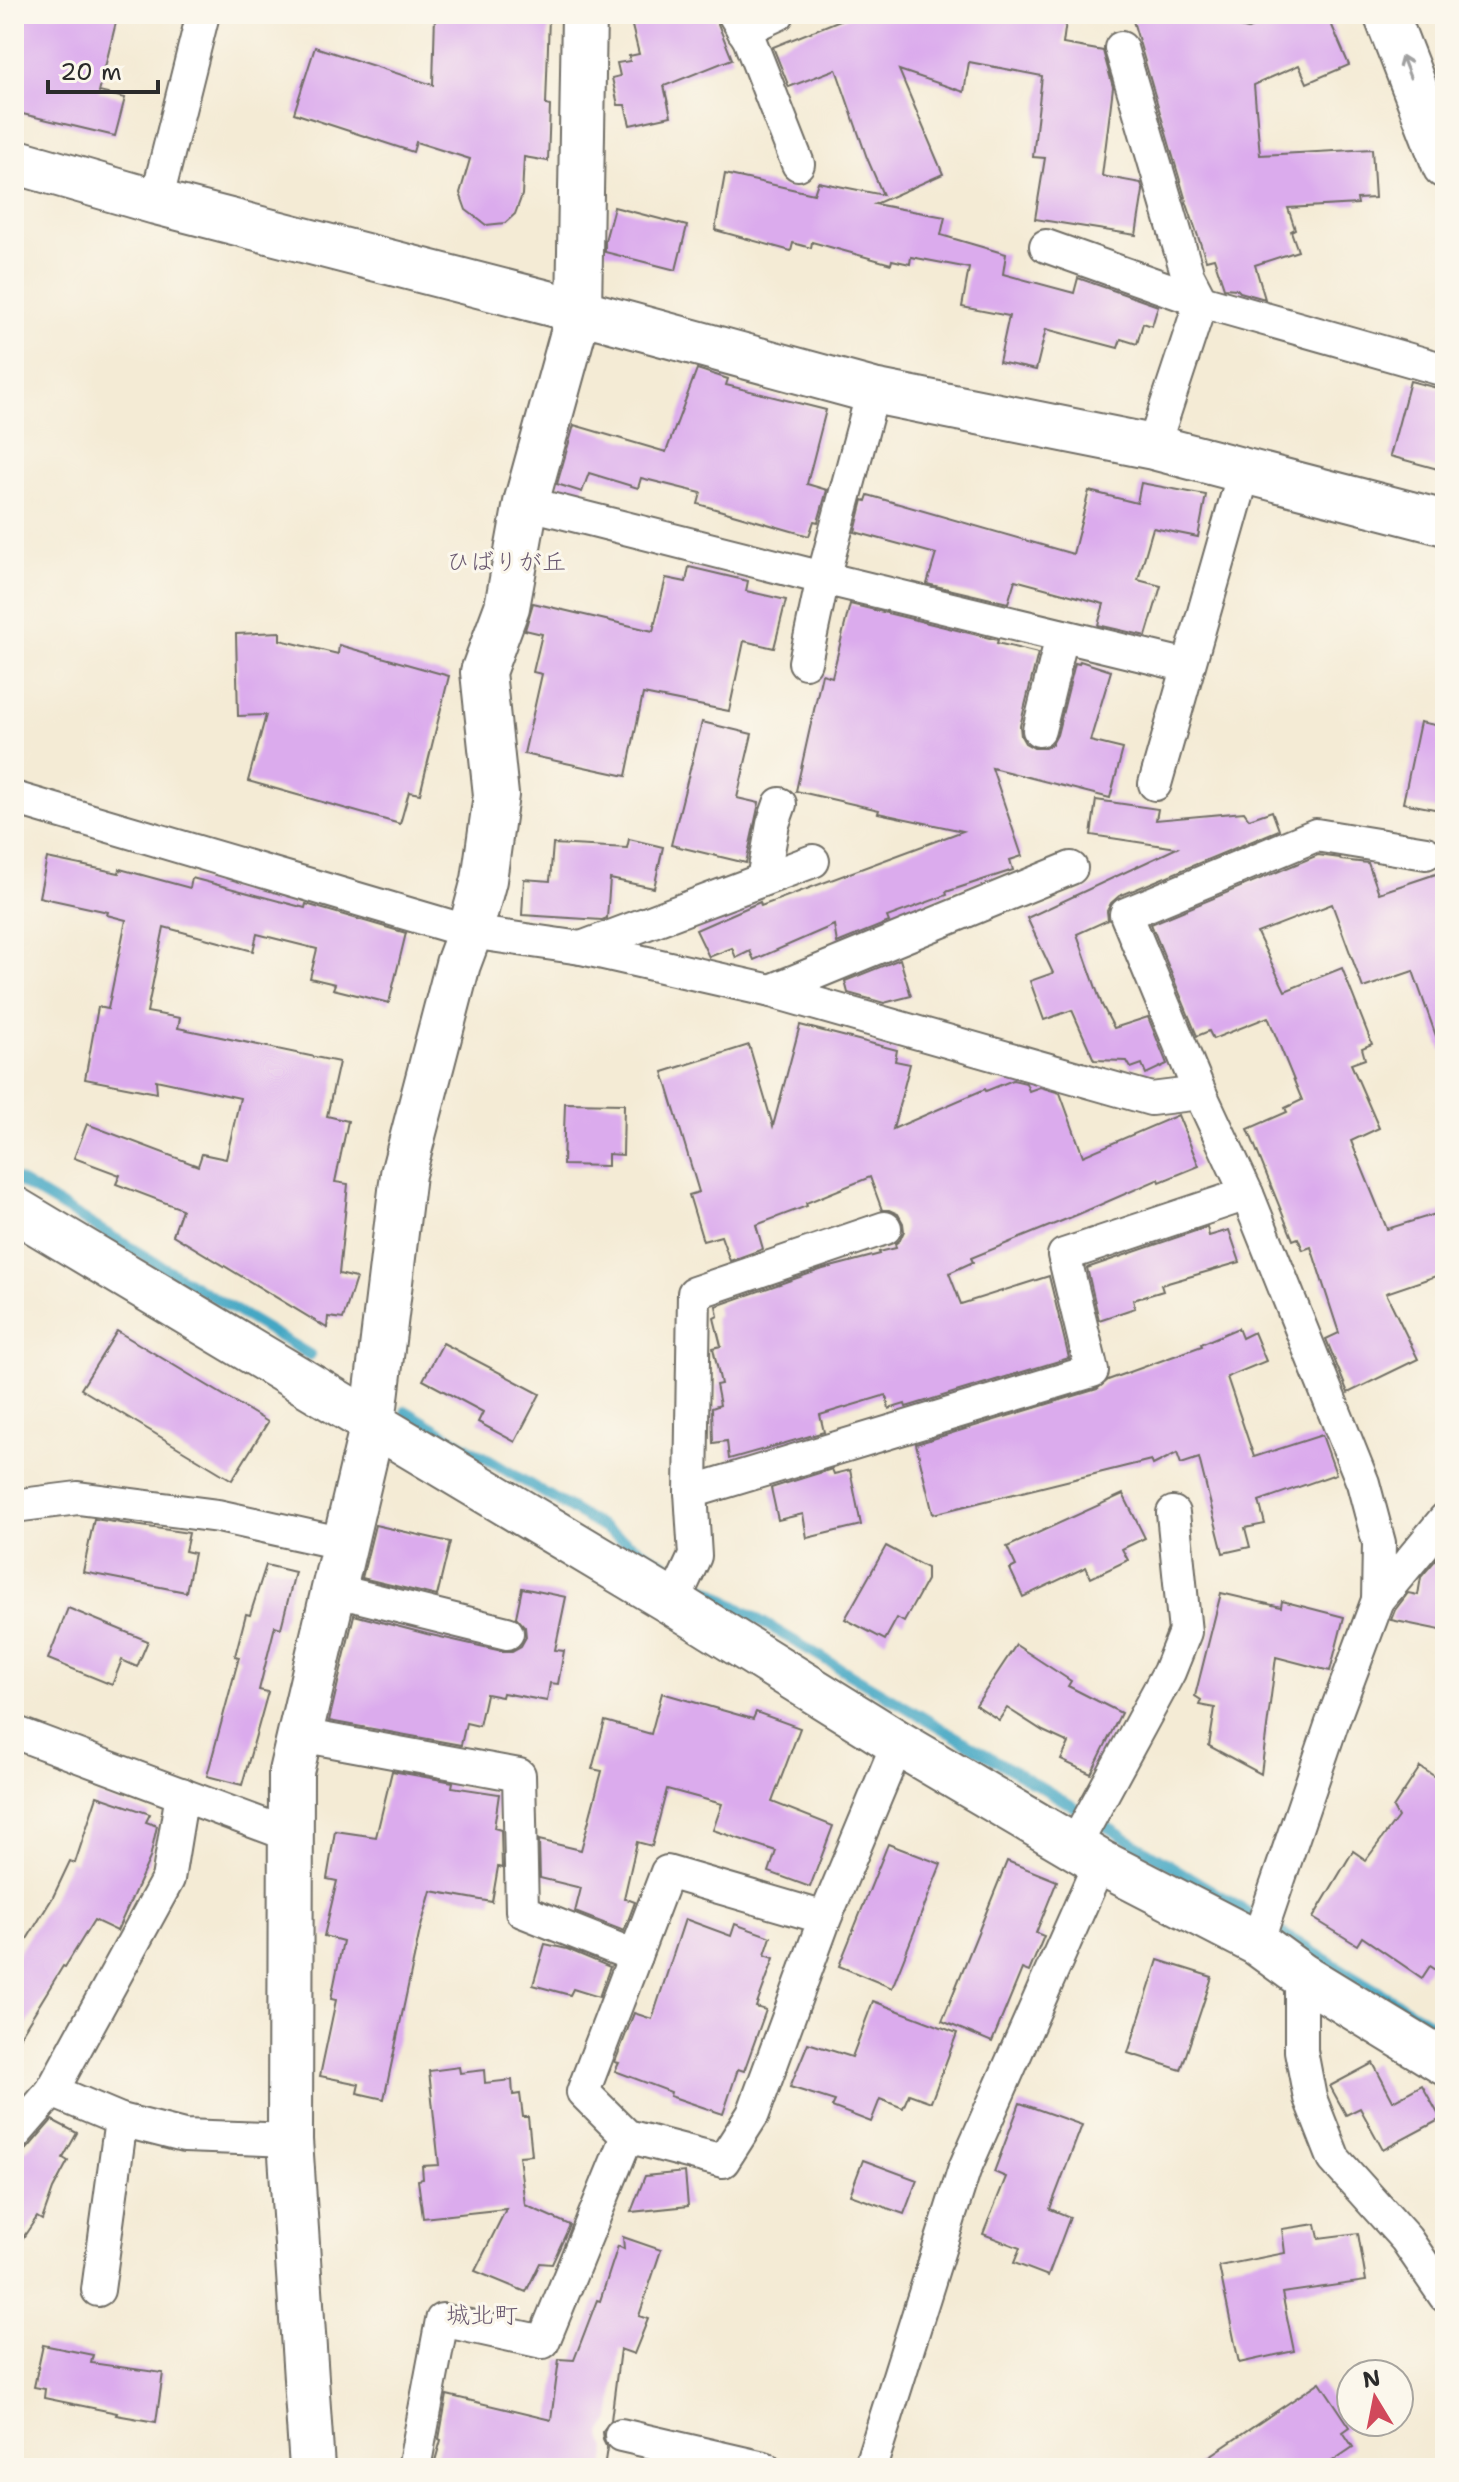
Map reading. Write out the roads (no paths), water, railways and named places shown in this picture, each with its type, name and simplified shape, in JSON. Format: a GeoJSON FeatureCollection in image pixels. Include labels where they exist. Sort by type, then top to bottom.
{"type":"FeatureCollection","features":[{"type":"Feature","properties":{"kind":"main road"},"geometry":{"type":"LineString","coordinates":[[312,2468],[290,2140],[291,1772],[373,1423],[403,1174],[458,964],[484,880],[496,795],[483,672],[507,607],[526,503],[579,311],[584,14]]}},
{"type":"Feature","properties":{"kind":"main road"},"geometry":{"type":"LineString","coordinates":[[1386,14],[1445,166]]}},
{"type":"Feature","properties":{"kind":"main road"},"geometry":{"type":"LineString","coordinates":[[14,161],[156,202],[579,311],[873,391],[1153,447],[1445,523]]}},
{"type":"Feature","properties":{"kind":"main road"},"geometry":{"type":"LineString","coordinates":[[14,1209],[675,1598],[898,1743],[1085,1847],[1261,1930],[1301,1975],[1445,2063]]}},
{"type":"Feature","properties":{"kind":"street"},"geometry":{"type":"LineString","coordinates":[[156,202],[203,14]]}},
{"type":"Feature","properties":{"kind":"street"},"geometry":{"type":"LineString","coordinates":[[778,14],[739,22],[749,39],[798,164]]}},
{"type":"Feature","properties":{"kind":"street"},"geometry":{"type":"LineString","coordinates":[[1121,48],[1188,276],[1201,301],[1153,447]]}},
{"type":"Feature","properties":{"kind":"street"},"geometry":{"type":"LineString","coordinates":[[1046,246],[1201,301],[1445,370]]}},
{"type":"Feature","properties":{"kind":"street"},"geometry":{"type":"LineString","coordinates":[[805,662],[823,578],[873,391]]}},
{"type":"Feature","properties":{"kind":"street"},"geometry":{"type":"LineString","coordinates":[[1155,784],[1244,472]]}},
{"type":"Feature","properties":{"kind":"street"},"geometry":{"type":"LineString","coordinates":[[526,503],[1188,666]]}},
{"type":"Feature","properties":{"kind":"street"},"geometry":{"type":"LineString","coordinates":[[1039,730],[1062,636]]}},
{"type":"Feature","properties":{"kind":"street"},"geometry":{"type":"LineString","coordinates":[[14,798],[470,932],[581,948],[771,991],[1151,1099],[1200,1093]]}},
{"type":"Feature","properties":{"kind":"street"},"geometry":{"type":"LineString","coordinates":[[763,879],[773,824],[780,804]]}},
{"type":"Feature","properties":{"kind":"street"},"geometry":{"type":"LineString","coordinates":[[1378,1600],[1379,1543],[1363,1483],[1247,1194],[1200,1093],[1126,914],[1316,835],[1426,853]]}},
{"type":"Feature","properties":{"kind":"street"},"geometry":{"type":"LineString","coordinates":[[581,948],[813,861]]}},
{"type":"Feature","properties":{"kind":"street"},"geometry":{"type":"LineString","coordinates":[[771,991],[1071,868]]}},
{"type":"Feature","properties":{"kind":"street"},"geometry":{"type":"LineString","coordinates":[[691,1492],[1092,1371],[1064,1255],[1247,1194]]}},
{"type":"Feature","properties":{"kind":"street"},"geometry":{"type":"LineString","coordinates":[[675,1598],[695,1556],[691,1492],[694,1293],[885,1228]]}},
{"type":"Feature","properties":{"kind":"street"},"geometry":{"type":"LineString","coordinates":[[14,1506],[78,1498],[218,1516],[345,1544]]}},
{"type":"Feature","properties":{"kind":"street"},"geometry":{"type":"LineString","coordinates":[[870,2468],[964,2170],[1099,1802],[1169,1672],[1185,1632],[1173,1513]]}},
{"type":"Feature","properties":{"kind":"street"},"geometry":{"type":"LineString","coordinates":[[1261,1930],[1378,1600],[1445,1519]]}},
{"type":"Feature","properties":{"kind":"street"},"geometry":{"type":"LineString","coordinates":[[333,1590],[507,1633]]}},
{"type":"Feature","properties":{"kind":"street"},"geometry":{"type":"LineString","coordinates":[[14,1732],[290,1835]]}},
{"type":"Feature","properties":{"kind":"street"},"geometry":{"type":"LineString","coordinates":[[300,1735],[519,1775],[522,1911],[635,1956]]}},
{"type":"Feature","properties":{"kind":"street"},"geometry":{"type":"LineString","coordinates":[[825,1918],[667,1872],[583,2092],[627,2136],[723,2161],[753,2114],[825,1918],[898,1743]]}},
{"type":"Feature","properties":{"kind":"street"},"geometry":{"type":"LineString","coordinates":[[14,2135],[52,2091],[168,1879],[182,1794]]}},
{"type":"Feature","properties":{"kind":"street"},"geometry":{"type":"LineString","coordinates":[[1301,1975],[1301,2051],[1310,2098],[1334,2159],[1406,2239],[1445,2296]]}},
{"type":"Feature","properties":{"kind":"street"},"geometry":{"type":"LineString","coordinates":[[52,2091],[121,2120],[184,2136],[290,2140]]}},
{"type":"Feature","properties":{"kind":"street"},"geometry":{"type":"LineString","coordinates":[[98,2290],[121,2120]]}},
{"type":"Feature","properties":{"kind":"street"},"geometry":{"type":"LineString","coordinates":[[414,2468],[442,2320],[543,2342],[627,2136]]}},
{"type":"Feature","properties":{"kind":"street"},"geometry":{"type":"LineString","coordinates":[[621,2435],[764,2468]]}},
{"type":"Feature","properties":{"kind":"waterway"},"geometry":{"type":"LineString","coordinates":[[14,1178],[310,1355]]}},
{"type":"Feature","properties":{"kind":"waterway"},"geometry":{"type":"LineString","coordinates":[[406,1411],[1056,1796],[1445,2032]]}},
{"type":"Feature","properties":{"kind":"district","name":"ひばりが丘"},"geometry":{"type":"Point","coordinates":[506,562]}},
{"type":"Feature","properties":{"kind":"district","name":"城北町"},"geometry":{"type":"Point","coordinates":[482,2315]}}]}
